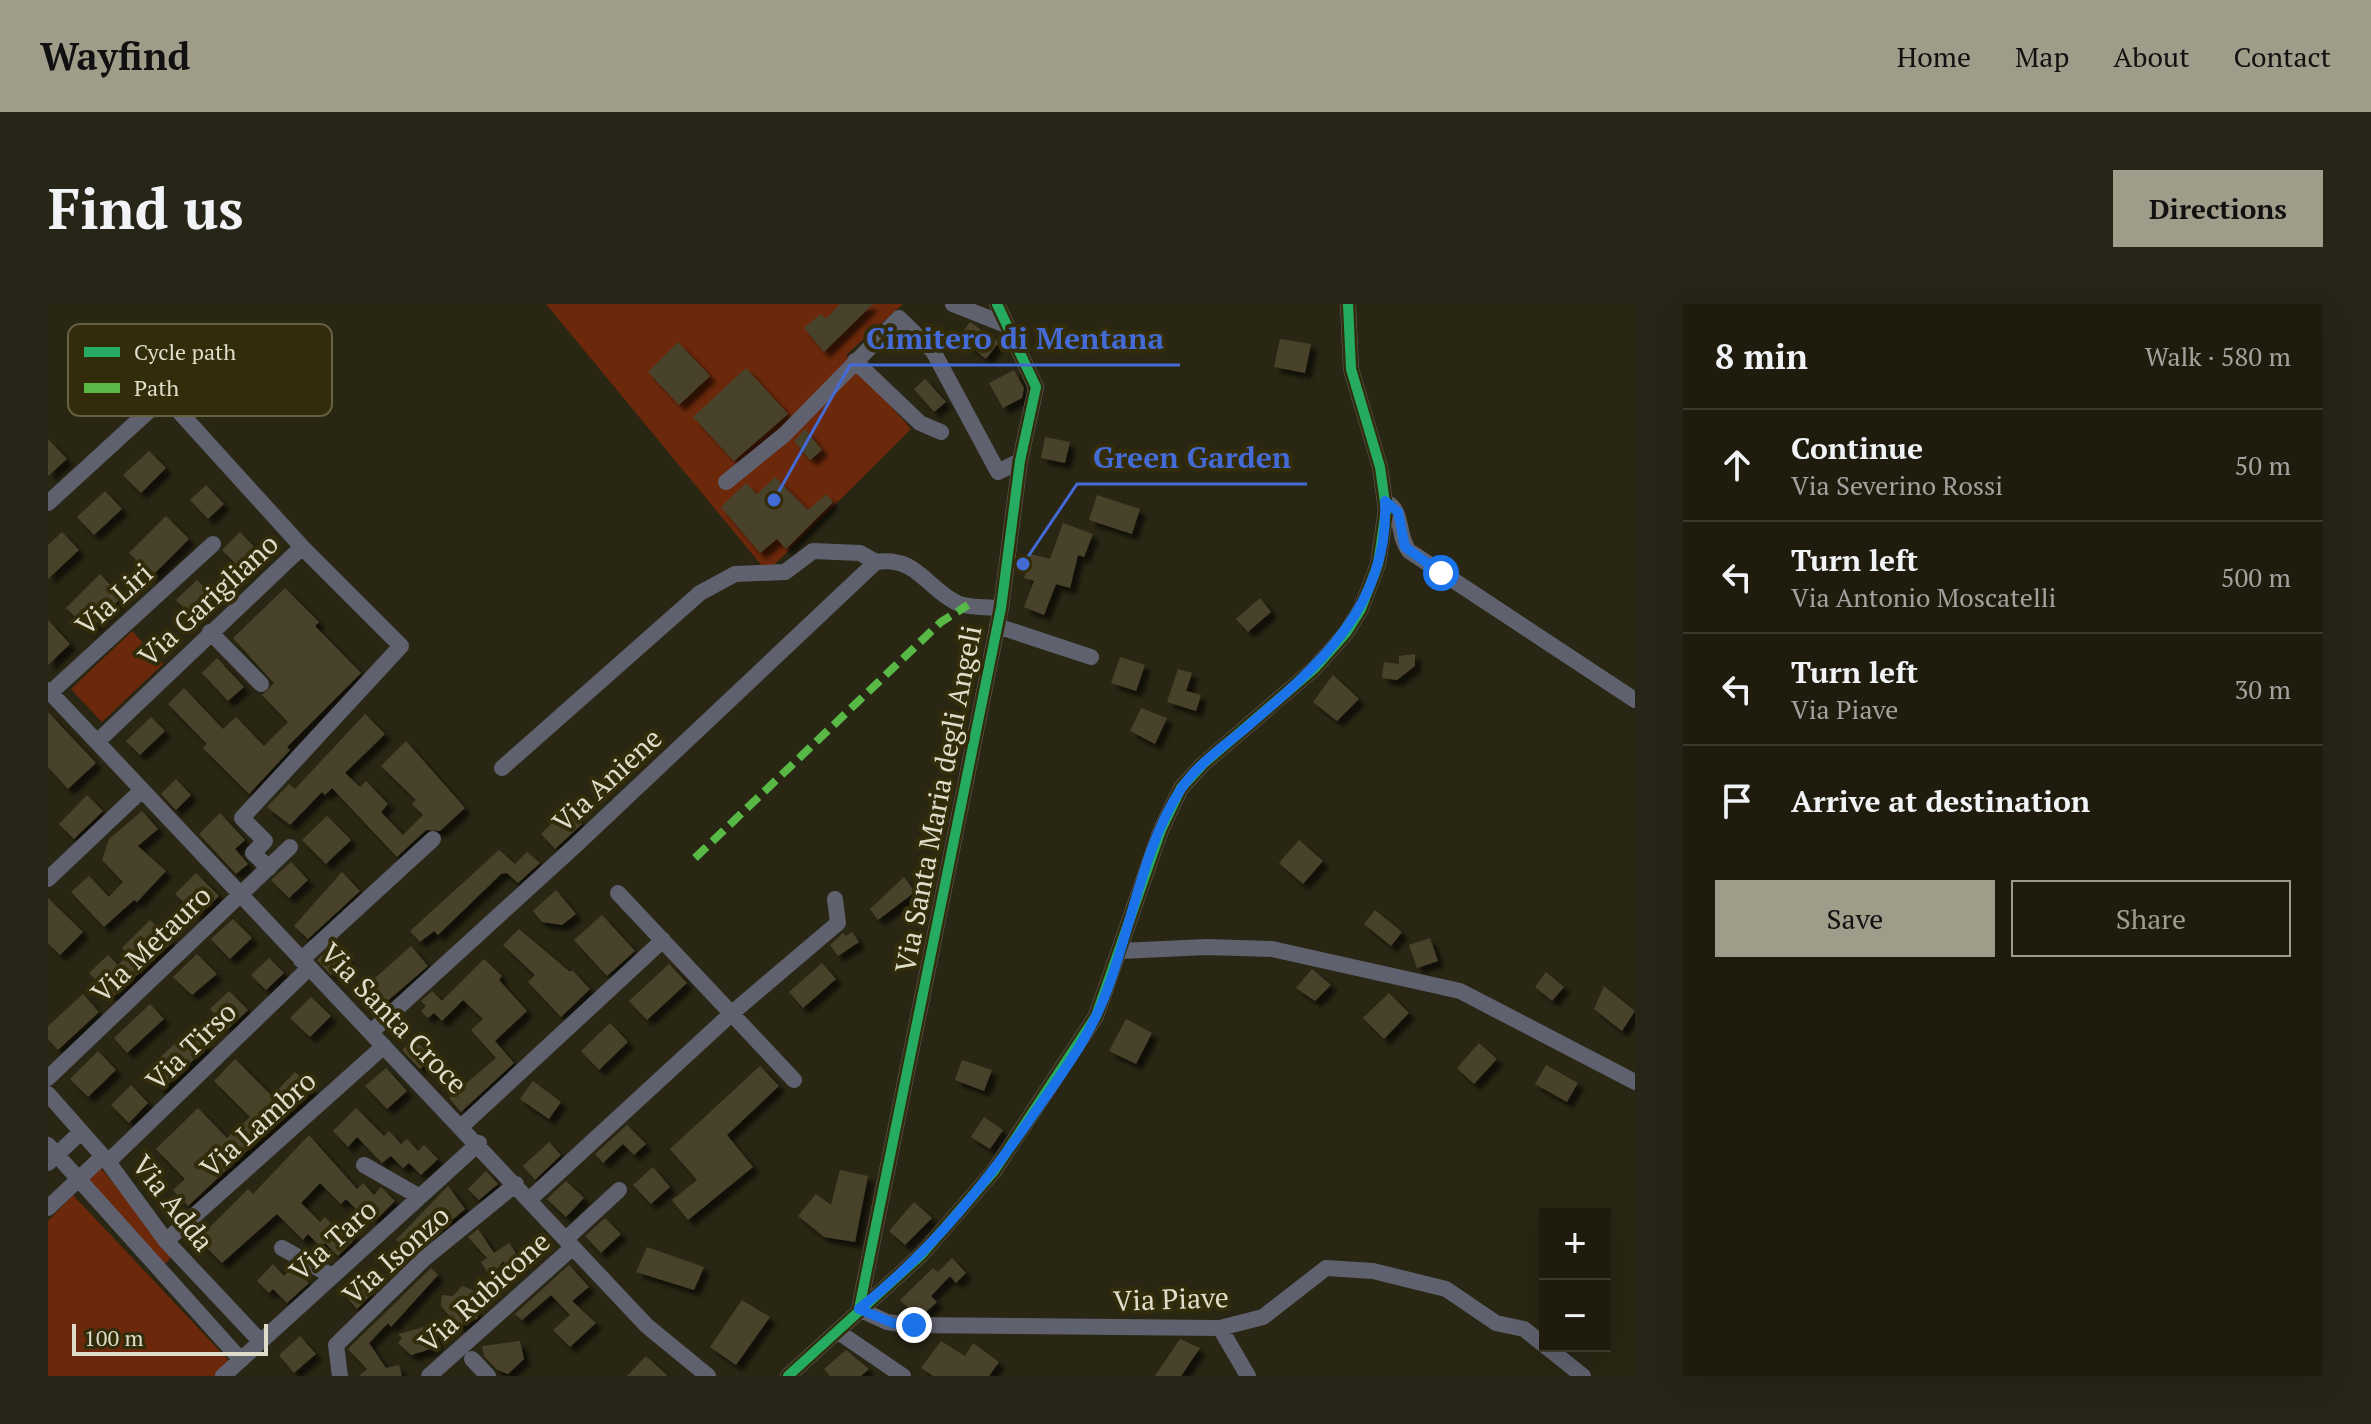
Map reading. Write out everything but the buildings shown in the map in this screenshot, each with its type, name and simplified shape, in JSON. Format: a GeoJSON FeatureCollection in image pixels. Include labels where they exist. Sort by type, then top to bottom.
{"type":"FeatureCollection","features":[{"type":"Feature","properties":{"kind":"street"},"geometry":{"type":"LineString","coordinates":[[953,304],[1006,325]]}},
{"type":"Feature","properties":{"kind":"street","name":"Via Santa Maria degli Angeli"},"geometry":{"type":"LineString","coordinates":[[859,1309],[1001,608],[1020,461],[1036,387],[997,304]]}},
{"type":"Feature","properties":{"kind":"street"},"geometry":{"type":"LineString","coordinates":[[788,1376],[940,1236],[1008,1151],[1096,1016],[1161,830],[1181,788],[1203,764],[1315,668],[1357,616],[1376,571],[1385,529],[1385,501],[1377,457],[1355,390],[1348,338],[1348,304]]}},
{"type":"Feature","properties":{"kind":"street"},"geometry":{"type":"LineString","coordinates":[[726,482],[784,435],[899,318],[933,351],[998,472],[1020,461]]}},
{"type":"Feature","properties":{"kind":"street"},"geometry":{"type":"LineString","coordinates":[[855,361],[920,423],[941,432]]}},
{"type":"Feature","properties":{"kind":"street","name":"Via Garigliano"},"geometry":{"type":"LineString","coordinates":[[48,503],[143,416]]}},
{"type":"Feature","properties":{"kind":"street","name":"Via Garigliano"},"geometry":{"type":"LineString","coordinates":[[97,742],[302,547],[183,416]]}},
{"type":"Feature","properties":{"kind":"street"},"geometry":{"type":"LineString","coordinates":[[1385,501],[1398,512],[1403,543],[1409,551],[1635,700]]}},
{"type":"Feature","properties":{"kind":"street","name":"Via Liri"},"geometry":{"type":"LineString","coordinates":[[49,691],[213,544]]}},
{"type":"Feature","properties":{"kind":"street"},"geometry":{"type":"LineString","coordinates":[[269,868],[253,853],[265,841],[242,818],[401,646],[302,547]]}},
{"type":"Feature","properties":{"kind":"street"},"geometry":{"type":"LineString","coordinates":[[502,768],[700,593],[735,574],[785,572],[813,551],[830,549],[860,553],[876,562],[893,560],[905,563],[958,604],[1001,608]]}},
{"type":"Feature","properties":{"kind":"street","name":"Via Aniene"},"geometry":{"type":"LineString","coordinates":[[371,1032],[577,844],[876,562]]}},
{"type":"Feature","properties":{"kind":"street"},"geometry":{"type":"LineString","coordinates":[[997,626],[1091,657]]}},
{"type":"Feature","properties":{"kind":"street"},"geometry":{"type":"LineString","coordinates":[[210,632],[261,684]]}},
{"type":"Feature","properties":{"kind":"street","name":"Via Santa Croce"},"geometry":{"type":"LineString","coordinates":[[49,691],[305,964],[479,1143],[647,1326],[708,1376]]}},
{"type":"Feature","properties":{"kind":"street"},"geometry":{"type":"LineString","coordinates":[[48,879],[142,790]]}},
{"type":"Feature","properties":{"kind":"street","name":"Via Tirso"},"geometry":{"type":"LineString","coordinates":[[48,1208],[105,1159],[433,839]]}},
{"type":"Feature","properties":{"kind":"street","name":"Via Metauro"},"geometry":{"type":"LineString","coordinates":[[48,1078],[290,847]]}},
{"type":"Feature","properties":{"kind":"street"},"geometry":{"type":"LineString","coordinates":[[618,893],[794,1080]]}},
{"type":"Feature","properties":{"kind":"street"},"geometry":{"type":"LineString","coordinates":[[530,1199],[732,1013],[838,923],[835,899]]}},
{"type":"Feature","properties":{"kind":"street"},"geometry":{"type":"LineString","coordinates":[[462,1126],[663,940]]}},
{"type":"Feature","properties":{"kind":"street"},"geometry":{"type":"LineString","coordinates":[[1121,951],[1206,947],[1272,949],[1460,991],[1635,1082]]}},
{"type":"Feature","properties":{"kind":"street","name":"Via Lambro"},"geometry":{"type":"LineString","coordinates":[[166,1241],[384,1046]]}},
{"type":"Feature","properties":{"kind":"street","name":"Via Adda"},"geometry":{"type":"LineString","coordinates":[[48,1094],[105,1159],[166,1241],[261,1342]]}},
{"type":"Feature","properties":{"kind":"street"},"geometry":{"type":"LineString","coordinates":[[51,1154],[81,1132]]}},
{"type":"Feature","properties":{"kind":"street","name":"Via Taro"},"geometry":{"type":"LineString","coordinates":[[223,1376],[479,1143]]}},
{"type":"Feature","properties":{"kind":"street","name":"Via Adda"},"geometry":{"type":"LineString","coordinates":[[51,1154],[80,1178],[241,1360]]}},
{"type":"Feature","properties":{"kind":"street"},"geometry":{"type":"LineString","coordinates":[[364,1165],[420,1197]]}},
{"type":"Feature","properties":{"kind":"street","name":"Via Isonzo"},"geometry":{"type":"LineString","coordinates":[[340,1376],[336,1345],[425,1258],[516,1184]]}},
{"type":"Feature","properties":{"kind":"street","name":"Via Rubicone"},"geometry":{"type":"LineString","coordinates":[[429,1376],[570,1243],[619,1190]]}},
{"type":"Feature","properties":{"kind":"street"},"geometry":{"type":"LineString","coordinates":[[282,1248],[332,1276]]}},
{"type":"Feature","properties":{"kind":"street","name":"Via Piave"},"geometry":{"type":"LineString","coordinates":[[859,1309],[887,1322],[907,1325],[1220,1328],[1263,1317],[1326,1268],[1373,1271],[1446,1289],[1496,1323],[1524,1329],[1583,1376]]}},
{"type":"Feature","properties":{"kind":"street"},"geometry":{"type":"LineString","coordinates":[[1220,1328],[1248,1376]]}},
{"type":"Feature","properties":{"kind":"street"},"geometry":{"type":"LineString","coordinates":[[837,1331],[903,1376]]}},
{"type":"Feature","properties":{"kind":"street"},"geometry":{"type":"LineString","coordinates":[[472,1359],[488,1376]]}},
{"type":"Feature","properties":{"kind":"shaded area"},"geometry":{"type":"Polygon","coordinates":[[[546,304],[903,304],[846,355],[911,429],[767,572],[546,304]]]}},
{"type":"Feature","properties":{"kind":"shaded area"},"geometry":{"type":"Polygon","coordinates":[[[132,631],[163,664],[102,722],[71,689],[132,631]]]}},
{"type":"Feature","properties":{"kind":"shaded area"},"geometry":{"type":"Polygon","coordinates":[[[101,1168],[172,1256],[164,1265],[89,1179],[101,1168]]]}},
{"type":"Feature","properties":{"kind":"shaded area"},"geometry":{"type":"Polygon","coordinates":[[[73,1195],[234,1366],[221,1376],[48,1376],[48,1221],[73,1195]]]}},
{"type":"Feature","properties":{"kind":"marked path"},"geometry":{"type":"LineString","coordinates":[[695,858],[941,622],[968,605]]}},
{"type":"Feature","properties":{"kind":"cycle path"},"geometry":{"type":"LineString","coordinates":[[859,1309],[1001,608],[1020,461],[1036,387],[997,304]]}},
{"type":"Feature","properties":{"kind":"cycle path"},"geometry":{"type":"LineString","coordinates":[[788,1376],[921,1255],[994,1171],[1096,1016],[1161,830],[1181,788],[1203,764],[1315,668],[1346,633],[1361,609],[1378,564],[1386,510],[1380,467],[1351,369],[1348,304]]}},
{"type":"Feature","properties":{"kind":"place","name":"Cimitero di Mentana"},"geometry":{"type":"Point","coordinates":[774,500]}},
{"type":"Feature","properties":{"kind":"place","name":"Green Garden"},"geometry":{"type":"Point","coordinates":[1023,564]}},
{"type":"Feature","properties":{"kind":"route"},"geometry":{"type":"LineString","coordinates":[[914,1325],[893,1323],[859,1309],[911,1265],[962,1211],[994,1171],[1077,1050],[1106,995],[1158,838],[1174,801],[1203,764],[1301,680],[1346,633],[1361,609],[1376,571],[1385,529],[1385,501],[1398,512],[1405,547],[1441,573]]}}]}
